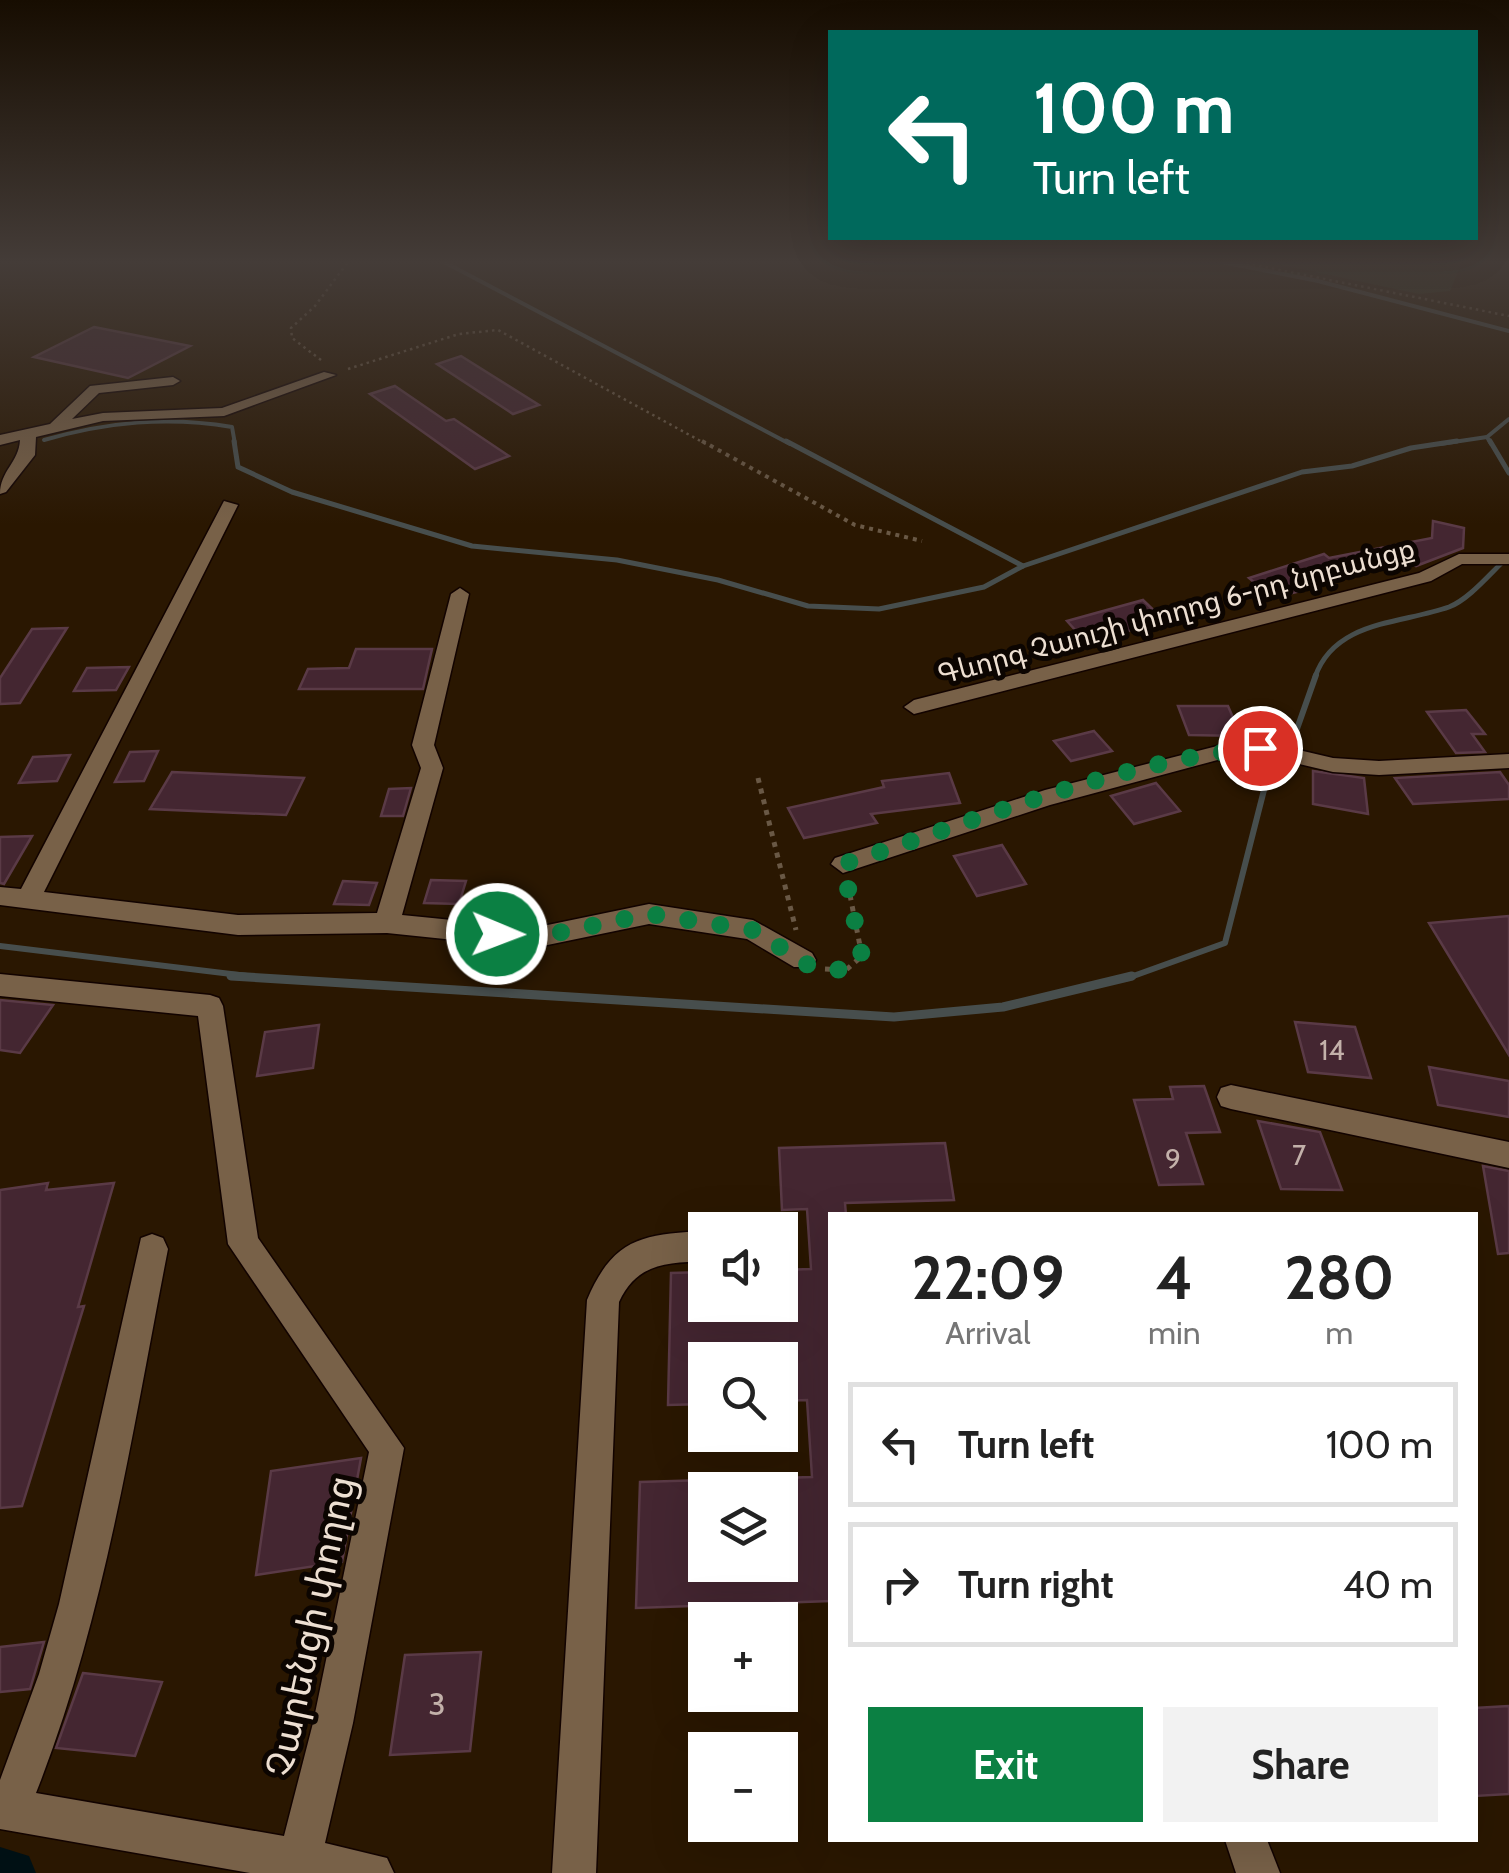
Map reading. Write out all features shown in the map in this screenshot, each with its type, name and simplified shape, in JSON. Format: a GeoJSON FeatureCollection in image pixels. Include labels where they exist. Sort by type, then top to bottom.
{"type":"FeatureCollection","features":[{"type":"Feature","properties":{"kind":"street"},"geometry":{"type":"LineString","coordinates":[[0,440],[103,417],[224,412],[330,375]]}},
{"type":"Feature","properties":{"kind":"street"},"geometry":{"type":"LineString","coordinates":[[54,429],[95,389],[173,381]]}},
{"type":"Feature","properties":{"kind":"street"},"geometry":{"type":"LineString","coordinates":[[0,489],[27,455],[28,436]]}},
{"type":"Feature","properties":{"kind":"street"},"geometry":{"type":"LineString","coordinates":[[28,899],[230,505]]}},
{"type":"Feature","properties":{"kind":"street","name":"Գևորգ Չաուշի փողոց 6-րդ նրբանցք"},"geometry":{"type":"LineString","coordinates":[[914,707],[1425,577],[1458,559],[1509,558]]}},
{"type":"Feature","properties":{"kind":"street"},"geometry":{"type":"LineString","coordinates":[[387,923],[432,768],[423,745],[460,594]]}},
{"type":"Feature","properties":{"kind":"street"},"geometry":{"type":"LineString","coordinates":[[843,864],[1045,798],[1224,751],[1260,748],[1333,765],[1378,768],[1509,762]]}},
{"type":"Feature","properties":{"kind":"street"},"geometry":{"type":"LineString","coordinates":[[0,896],[238,925],[387,923],[533,938],[649,914],[753,930],[803,960]]}},
{"type":"Feature","properties":{"kind":"street","name":"Չարենցի փողոց"},"geometry":{"type":"LineString","coordinates":[[0,985],[210,1006],[243,1244],[387,1448],[333,1723],[300,1860]]}},
{"type":"Feature","properties":{"kind":"street"},"geometry":{"type":"LineString","coordinates":[[1231,1097],[1509,1154]]}},
{"type":"Feature","properties":{"kind":"street"},"geometry":{"type":"LineString","coordinates":[[574,1873],[603,1300],[616,1268],[653,1248],[688,1247]]}},
{"type":"Feature","properties":{"kind":"street"},"geometry":{"type":"LineString","coordinates":[[152,1249],[86,1566],[42,1738],[5,1809],[372,1873]]}},
{"type":"Feature","properties":{"kind":"street"},"geometry":{"type":"LineString","coordinates":[[1247,1842],[1258,1873]]}},
{"type":"Feature","properties":{"kind":"path"},"geometry":{"type":"LineString","coordinates":[[309,349],[319,356],[330,375],[411,349]]}},
{"type":"Feature","properties":{"kind":"path"},"geometry":{"type":"LineString","coordinates":[[533,349],[855,526],[922,541]]}},
{"type":"Feature","properties":{"kind":"path"},"geometry":{"type":"LineString","coordinates":[[758,778],[803,960],[813,968],[846,970],[862,956],[843,864]]}},
{"type":"Feature","properties":{"kind":"building"},"geometry":{"type":"Polygon","coordinates":[[[49,349],[183,349],[128,378],[34,357],[49,349]]]}},
{"type":"Feature","properties":{"kind":"building"},"geometry":{"type":"Polygon","coordinates":[[[461,356],[539,405],[513,414],[437,364],[461,356]]]}},
{"type":"Feature","properties":{"kind":"building"},"geometry":{"type":"Polygon","coordinates":[[[395,386],[446,421],[454,419],[509,456],[475,469],[370,394],[395,386]]]}},
{"type":"Feature","properties":{"kind":"building"},"geometry":{"type":"Polygon","coordinates":[[[1433,521],[1464,528],[1463,548],[1416,566],[1398,556],[1399,560],[1300,586],[1305,590],[1273,598],[1249,578],[1324,554],[1329,558],[1432,538],[1433,521]]]}},
{"type":"Feature","properties":{"kind":"building"},"geometry":{"type":"Polygon","coordinates":[[[1143,600],[1165,621],[1086,642],[1067,621],[1143,600]]]}},
{"type":"Feature","properties":{"kind":"building"},"geometry":{"type":"Polygon","coordinates":[[[67,628],[20,703],[0,704],[0,678],[32,629],[67,628]]]}},
{"type":"Feature","properties":{"kind":"building"},"geometry":{"type":"Polygon","coordinates":[[[356,649],[432,649],[423,689],[299,689],[308,669],[349,668],[356,649]]]}},
{"type":"Feature","properties":{"kind":"building"},"geometry":{"type":"Polygon","coordinates":[[[129,667],[116,690],[74,691],[87,668],[129,667]]]}},
{"type":"Feature","properties":{"kind":"building"},"geometry":{"type":"Polygon","coordinates":[[[1178,706],[1228,706],[1241,736],[1189,735],[1178,706]]]}},
{"type":"Feature","properties":{"kind":"building"},"geometry":{"type":"Polygon","coordinates":[[[1466,710],[1485,734],[1472,734],[1485,752],[1456,753],[1427,712],[1466,710]]]}},
{"type":"Feature","properties":{"kind":"building"},"geometry":{"type":"Polygon","coordinates":[[[1094,731],[1112,751],[1071,761],[1054,741],[1094,731]]]}},
{"type":"Feature","properties":{"kind":"building"},"geometry":{"type":"Polygon","coordinates":[[[158,751],[144,781],[115,782],[130,752],[158,751]]]}},
{"type":"Feature","properties":{"kind":"building"},"geometry":{"type":"Polygon","coordinates":[[[70,755],[57,781],[19,783],[33,757],[70,755]]]}},
{"type":"Feature","properties":{"kind":"building"},"geometry":{"type":"Polygon","coordinates":[[[1313,771],[1364,778],[1368,814],[1313,804],[1313,771]]]}},
{"type":"Feature","properties":{"kind":"building"},"geometry":{"type":"Polygon","coordinates":[[[172,772],[304,778],[286,815],[150,809],[172,772]]]}},
{"type":"Feature","properties":{"kind":"building"},"geometry":{"type":"Polygon","coordinates":[[[1500,772],[1509,785],[1509,799],[1413,804],[1395,778],[1500,772]]]}},
{"type":"Feature","properties":{"kind":"building"},"geometry":{"type":"Polygon","coordinates":[[[949,773],[960,803],[871,814],[877,823],[804,838],[788,808],[884,787],[882,781],[949,773]]]}},
{"type":"Feature","properties":{"kind":"building"},"geometry":{"type":"Polygon","coordinates":[[[1156,783],[1180,811],[1134,824],[1111,796],[1156,783]]]}},
{"type":"Feature","properties":{"kind":"building"},"geometry":{"type":"Polygon","coordinates":[[[411,788],[403,816],[381,816],[389,789],[411,788]]]}},
{"type":"Feature","properties":{"kind":"building"},"geometry":{"type":"Polygon","coordinates":[[[32,836],[4,884],[0,883],[0,837],[32,836]]]}},
{"type":"Feature","properties":{"kind":"building"},"geometry":{"type":"Polygon","coordinates":[[[1002,845],[1026,884],[977,896],[954,856],[1002,845]]]}},
{"type":"Feature","properties":{"kind":"building"},"geometry":{"type":"Polygon","coordinates":[[[431,880],[466,881],[459,904],[424,903],[431,880]]]}},
{"type":"Feature","properties":{"kind":"building"},"geometry":{"type":"Polygon","coordinates":[[[343,881],[377,883],[369,905],[334,904],[343,881]]]}},
{"type":"Feature","properties":{"kind":"building"},"geometry":{"type":"Polygon","coordinates":[[[1509,916],[1509,1055],[1429,923],[1509,916]]]}},
{"type":"Feature","properties":{"kind":"building"},"geometry":{"type":"Polygon","coordinates":[[[0,1000],[53,1005],[20,1053],[0,1050],[0,1000]]]}},
{"type":"Feature","properties":{"kind":"building"},"geometry":{"type":"Polygon","coordinates":[[[1295,1022],[1355,1027],[1371,1078],[1308,1072],[1295,1022]]]}},
{"type":"Feature","properties":{"kind":"building"},"geometry":{"type":"Polygon","coordinates":[[[319,1025],[313,1068],[257,1076],[265,1032],[319,1025]]]}},
{"type":"Feature","properties":{"kind":"building"},"geometry":{"type":"Polygon","coordinates":[[[1429,1067],[1509,1081],[1509,1117],[1438,1105],[1429,1067]]]}},
{"type":"Feature","properties":{"kind":"building"},"geometry":{"type":"Polygon","coordinates":[[[1204,1086],[1220,1132],[1186,1133],[1203,1184],[1159,1185],[1134,1100],[1173,1099],[1170,1087],[1204,1086]]]}},
{"type":"Feature","properties":{"kind":"building"},"geometry":{"type":"Polygon","coordinates":[[[1258,1121],[1320,1132],[1342,1190],[1281,1189],[1258,1121]]]}},
{"type":"Feature","properties":{"kind":"building"},"geometry":{"type":"Polygon","coordinates":[[[945,1143],[954,1200],[845,1203],[846,1212],[828,1212],[828,1601],[688,1602],[688,1606],[636,1608],[640,1482],[688,1481],[688,1582],[798,1582],[798,1477],[812,1477],[807,1400],[798,1400],[798,1342],[688,1342],[688,1404],[668,1405],[671,1273],[688,1272],[688,1322],[798,1322],[798,1269],[811,1269],[807,1209],[782,1210],[779,1148],[945,1143]]]}},
{"type":"Feature","properties":{"kind":"building"},"geometry":{"type":"Polygon","coordinates":[[[1483,1166],[1509,1171],[1509,1253],[1498,1254],[1483,1166]]]}},
{"type":"Feature","properties":{"kind":"building"},"geometry":{"type":"Polygon","coordinates":[[[48,1183],[46,1190],[114,1183],[78,1307],[84,1306],[22,1506],[0,1508],[0,1190],[48,1183]]]}},
{"type":"Feature","properties":{"kind":"building"},"geometry":{"type":"Polygon","coordinates":[[[361,1458],[342,1562],[256,1575],[271,1471],[361,1458]]]}},
{"type":"Feature","properties":{"kind":"building"},"geometry":{"type":"Polygon","coordinates":[[[44,1642],[30,1689],[0,1692],[0,1647],[44,1642]]]}},
{"type":"Feature","properties":{"kind":"building"},"geometry":{"type":"Polygon","coordinates":[[[481,1652],[470,1751],[390,1755],[405,1655],[481,1652]]]}},
{"type":"Feature","properties":{"kind":"building"},"geometry":{"type":"Polygon","coordinates":[[[83,1673],[162,1682],[135,1756],[56,1748],[83,1673]]]}},
{"type":"Feature","properties":{"kind":"building"},"geometry":{"type":"Polygon","coordinates":[[[1509,1706],[1509,1794],[1478,1796],[1478,1708],[1509,1706]]]}},
{"type":"Feature","properties":{"kind":"waterway"},"geometry":{"type":"LineString","coordinates":[[610,349],[790,444]]}},
{"type":"Feature","properties":{"kind":"waterway"},"geometry":{"type":"LineString","coordinates":[[1487,437],[1509,419]]}},
{"type":"Feature","properties":{"kind":"waterway"},"geometry":{"type":"LineString","coordinates":[[44,440],[114,425],[184,422],[232,427],[235,444]]}},
{"type":"Feature","properties":{"kind":"waterway"},"geometry":{"type":"LineString","coordinates":[[1440,444],[1487,437]]}},
{"type":"Feature","properties":{"kind":"waterway"},"geometry":{"type":"LineString","coordinates":[[1487,437],[1491,444]]}},
{"type":"Feature","properties":{"kind":"waterway"},"geometry":{"type":"LineString","coordinates":[[234,441],[238,467],[292,492],[472,546],[617,560],[718,580],[808,606],[879,609],[984,587],[1023,566]]}},
{"type":"Feature","properties":{"kind":"waterway"},"geometry":{"type":"LineString","coordinates":[[786,441],[1023,566]]}},
{"type":"Feature","properties":{"kind":"waterway"},"geometry":{"type":"LineString","coordinates":[[1023,566],[1302,472],[1352,466],[1411,448],[1457,441]]}},
{"type":"Feature","properties":{"kind":"waterway"},"geometry":{"type":"LineString","coordinates":[[1490,441],[1509,473]]}},
{"type":"Feature","properties":{"kind":"waterway"},"geometry":{"type":"LineString","coordinates":[[1316,675],[1325,658],[1354,634],[1457,603],[1509,556]]}},
{"type":"Feature","properties":{"kind":"waterway"},"geometry":{"type":"LineString","coordinates":[[1292,743],[1316,675]]}},
{"type":"Feature","properties":{"kind":"waterway"},"geometry":{"type":"LineString","coordinates":[[1125,979],[1225,943],[1264,790],[1278,757]]}},
{"type":"Feature","properties":{"kind":"waterway"},"geometry":{"type":"LineString","coordinates":[[0,946],[264,978]]}},
{"type":"Feature","properties":{"kind":"waterway"},"geometry":{"type":"LineString","coordinates":[[231,976],[264,978]]}},
{"type":"Feature","properties":{"kind":"waterway"},"geometry":{"type":"LineString","coordinates":[[264,978],[894,1017],[1003,1007],[1132,976]]}},
{"type":"Feature","properties":{"kind":"waterway"},"geometry":{"type":"LineString","coordinates":[[264,978],[272,979]]}},
{"type":"Feature","properties":{"kind":"waterway"},"geometry":{"type":"LineString","coordinates":[[0,1871],[12,1873]]}},
{"type":"Feature","properties":{"kind":"route"},"geometry":{"type":"LineString","coordinates":[[497,934],[533,938],[649,914],[753,930],[813,968],[846,970],[862,956],[843,864],[1045,798],[1172,762],[1260,748]]}}]}
